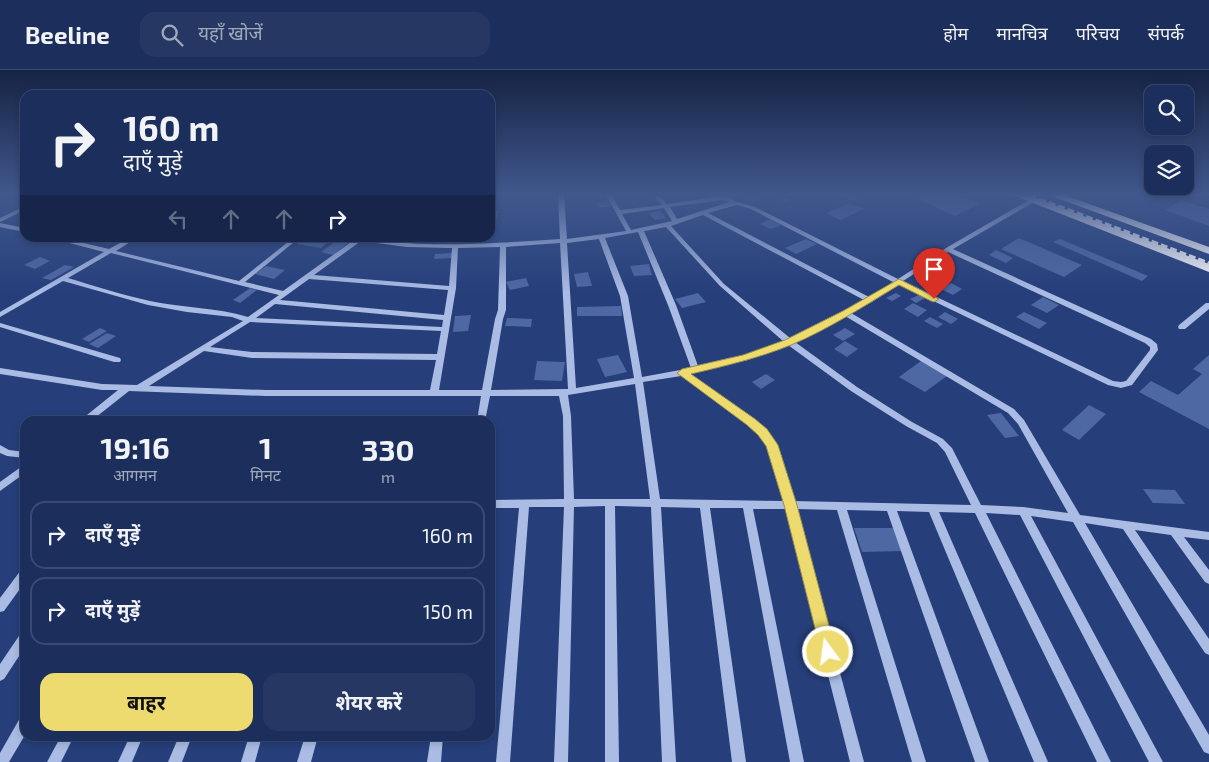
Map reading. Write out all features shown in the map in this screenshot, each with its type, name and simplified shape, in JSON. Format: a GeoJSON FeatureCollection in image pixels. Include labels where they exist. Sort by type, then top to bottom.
{"type":"FeatureCollection","features":[{"type":"Feature","properties":{"kind":"highway"},"geometry":{"type":"LineString","coordinates":[[1107,227],[1209,268]]}},
{"type":"Feature","properties":{"kind":"highway"},"geometry":{"type":"LineString","coordinates":[[1143,227],[1209,251]]}},
{"type":"Feature","properties":{"kind":"street"},"geometry":{"type":"LineString","coordinates":[[561,762],[569,502],[564,227]]}},
{"type":"Feature","properties":{"kind":"street"},"geometry":{"type":"LineString","coordinates":[[627,227],[629,231]]}},
{"type":"Feature","properties":{"kind":"street"},"geometry":{"type":"LineString","coordinates":[[386,242],[407,245],[503,245],[601,237],[655,227]]}},
{"type":"Feature","properties":{"kind":"street"},"geometry":{"type":"LineString","coordinates":[[669,227],[722,285],[789,342],[854,388],[909,424],[940,441],[949,450],[980,509],[1104,762]]}},
{"type":"Feature","properties":{"kind":"street"},"geometry":{"type":"LineString","coordinates":[[730,227],[868,300]]}},
{"type":"Feature","properties":{"kind":"street"},"geometry":{"type":"LineString","coordinates":[[791,227],[899,282],[1111,383],[1121,385],[1128,383],[1154,350],[1154,346],[1148,341],[948,249]]}},
{"type":"Feature","properties":{"kind":"street"},"geometry":{"type":"LineString","coordinates":[[0,371],[102,388],[266,393],[568,393],[682,373],[745,358],[789,342],[846,313],[899,282],[984,227]]}},
{"type":"Feature","properties":{"kind":"street"},"geometry":{"type":"LineString","coordinates":[[640,230],[672,304],[695,369]]}},
{"type":"Feature","properties":{"kind":"street"},"geometry":{"type":"LineString","coordinates":[[601,237],[624,296],[656,503],[669,762]]}},
{"type":"Feature","properties":{"kind":"street"},"geometry":{"type":"LineString","coordinates":[[75,242],[285,294]]}},
{"type":"Feature","properties":{"kind":"street"},"geometry":{"type":"LineString","coordinates":[[0,316],[126,242]]}},
{"type":"Feature","properties":{"kind":"street"},"geometry":{"type":"LineString","coordinates":[[240,283],[291,242]]}},
{"type":"Feature","properties":{"kind":"street"},"geometry":{"type":"LineString","coordinates":[[139,389],[249,320],[353,242]]}},
{"type":"Feature","properties":{"kind":"street"},"geometry":{"type":"LineString","coordinates":[[483,416],[502,310],[503,245]]}},
{"type":"Feature","properties":{"kind":"street"},"geometry":{"type":"LineString","coordinates":[[434,393],[452,288],[455,246]]}},
{"type":"Feature","properties":{"kind":"street"},"geometry":{"type":"LineString","coordinates":[[307,277],[452,288]]}},
{"type":"Feature","properties":{"kind":"street"},"geometry":{"type":"LineString","coordinates":[[63,279],[145,303],[233,315],[249,320],[445,329]]}},
{"type":"Feature","properties":{"kind":"street"},"geometry":{"type":"LineString","coordinates":[[274,302],[447,318]]}},
{"type":"Feature","properties":{"kind":"street"},"geometry":{"type":"LineString","coordinates":[[1182,327],[1209,305]]}},
{"type":"Feature","properties":{"kind":"street"},"geometry":{"type":"LineString","coordinates":[[846,313],[1011,411],[1021,422],[1209,747]]}},
{"type":"Feature","properties":{"kind":"street"},"geometry":{"type":"LineString","coordinates":[[0,325],[118,360]]}},
{"type":"Feature","properties":{"kind":"street"},"geometry":{"type":"LineString","coordinates":[[204,349],[252,356],[440,357]]}},
{"type":"Feature","properties":{"kind":"street"},"geometry":{"type":"LineString","coordinates":[[682,373],[762,432],[772,445],[790,505],[857,762]]}},
{"type":"Feature","properties":{"kind":"street"},"geometry":{"type":"LineString","coordinates":[[91,416],[127,388]]}},
{"type":"Feature","properties":{"kind":"street"},"geometry":{"type":"LineString","coordinates":[[0,448],[7,453],[20,454]]}},
{"type":"Feature","properties":{"kind":"street"},"geometry":{"type":"LineString","coordinates":[[0,487],[20,472]]}},
{"type":"Feature","properties":{"kind":"street"},"geometry":{"type":"LineString","coordinates":[[610,502],[612,762]]}},
{"type":"Feature","properties":{"kind":"street"},"geometry":{"type":"LineString","coordinates":[[495,504],[610,502],[980,509],[1023,511],[1209,536]]}},
{"type":"Feature","properties":{"kind":"street"},"geometry":{"type":"LineString","coordinates":[[503,762],[524,503]]}},
{"type":"Feature","properties":{"kind":"street"},"geometry":{"type":"LineString","coordinates":[[705,504],[738,762]]}},
{"type":"Feature","properties":{"kind":"street"},"geometry":{"type":"LineString","coordinates":[[747,504],[797,762]]}},
{"type":"Feature","properties":{"kind":"street"},"geometry":{"type":"LineString","coordinates":[[841,506],[919,762]]}},
{"type":"Feature","properties":{"kind":"street"},"geometry":{"type":"LineString","coordinates":[[890,507],[982,762]]}},
{"type":"Feature","properties":{"kind":"street"},"geometry":{"type":"LineString","coordinates":[[932,508],[1041,762]]}},
{"type":"Feature","properties":{"kind":"street"},"geometry":{"type":"LineString","coordinates":[[1023,511],[1156,762]]}},
{"type":"Feature","properties":{"kind":"street"},"geometry":{"type":"LineString","coordinates":[[1126,525],[1209,649]]}},
{"type":"Feature","properties":{"kind":"street"},"geometry":{"type":"LineString","coordinates":[[1174,531],[1209,579]]}},
{"type":"Feature","properties":{"kind":"street"},"geometry":{"type":"LineString","coordinates":[[0,607],[20,579]]}},
{"type":"Feature","properties":{"kind":"street"},"geometry":{"type":"LineString","coordinates":[[0,674],[20,644]]}},
{"type":"Feature","properties":{"kind":"street"},"geometry":{"type":"LineString","coordinates":[[2,762],[20,731]]}},
{"type":"Feature","properties":{"kind":"street"},"geometry":{"type":"LineString","coordinates":[[54,762],[65,741]]}},
{"type":"Feature","properties":{"kind":"street"},"geometry":{"type":"LineString","coordinates":[[125,762],[135,741]]}},
{"type":"Feature","properties":{"kind":"street"},"geometry":{"type":"LineString","coordinates":[[175,762],[184,741]]}},
{"type":"Feature","properties":{"kind":"street"},"geometry":{"type":"LineString","coordinates":[[248,762],[254,741]]}},
{"type":"Feature","properties":{"kind":"street"},"geometry":{"type":"LineString","coordinates":[[304,762],[310,741]]}},
{"type":"Feature","properties":{"kind":"street"},"geometry":{"type":"LineString","coordinates":[[434,762],[436,741]]}},
{"type":"Feature","properties":{"kind":"building"},"geometry":{"type":"Polygon","coordinates":[[[1019,238],[1082,265],[1064,277],[1001,249],[1019,238]]]}},
{"type":"Feature","properties":{"kind":"building"},"geometry":{"type":"Polygon","coordinates":[[[806,239],[817,244],[796,254],[785,248],[806,239]]]}},
{"type":"Feature","properties":{"kind":"building"},"geometry":{"type":"Polygon","coordinates":[[[1060,239],[1148,276],[1142,281],[1053,242],[1060,239]]]}},
{"type":"Feature","properties":{"kind":"building"},"geometry":{"type":"Polygon","coordinates":[[[299,242],[328,242],[321,248],[297,244],[299,242]]]}},
{"type":"Feature","properties":{"kind":"building"},"geometry":{"type":"Polygon","coordinates":[[[335,242],[349,242],[333,255],[321,252],[335,242]]]}},
{"type":"Feature","properties":{"kind":"building"},"geometry":{"type":"Polygon","coordinates":[[[996,250],[1013,258],[1006,263],[989,255],[996,250]]]}},
{"type":"Feature","properties":{"kind":"building"},"geometry":{"type":"Polygon","coordinates":[[[453,253],[452,258],[434,259],[435,254],[453,253]]]}},
{"type":"Feature","properties":{"kind":"building"},"geometry":{"type":"Polygon","coordinates":[[[40,257],[50,261],[35,269],[24,265],[40,257]]]}},
{"type":"Feature","properties":{"kind":"building"},"geometry":{"type":"Polygon","coordinates":[[[649,264],[652,275],[634,276],[630,266],[649,264]]]}},
{"type":"Feature","properties":{"kind":"building"},"geometry":{"type":"Polygon","coordinates":[[[65,265],[74,267],[51,280],[42,278],[65,265]]]}},
{"type":"Feature","properties":{"kind":"building"},"geometry":{"type":"Polygon","coordinates":[[[266,266],[285,270],[274,279],[255,274],[266,266]]]}},
{"type":"Feature","properties":{"kind":"building"},"geometry":{"type":"Polygon","coordinates":[[[588,272],[592,286],[577,287],[574,274],[588,272]]]}},
{"type":"Feature","properties":{"kind":"building"},"geometry":{"type":"Polygon","coordinates":[[[526,278],[529,286],[510,290],[506,282],[526,278]]]}},
{"type":"Feature","properties":{"kind":"building"},"geometry":{"type":"Polygon","coordinates":[[[951,283],[962,289],[953,295],[941,289],[951,283]]]}},
{"type":"Feature","properties":{"kind":"building"},"geometry":{"type":"Polygon","coordinates":[[[250,288],[257,290],[240,303],[233,300],[250,288]]]}},
{"type":"Feature","properties":{"kind":"building"},"geometry":{"type":"Polygon","coordinates":[[[698,293],[706,302],[682,308],[675,299],[698,293]]]}},
{"type":"Feature","properties":{"kind":"building"},"geometry":{"type":"Polygon","coordinates":[[[896,293],[901,296],[892,301],[886,298],[896,293]]]}},
{"type":"Feature","properties":{"kind":"building"},"geometry":{"type":"Polygon","coordinates":[[[921,294],[927,297],[916,303],[910,299],[921,294]]]}},
{"type":"Feature","properties":{"kind":"building"},"geometry":{"type":"Polygon","coordinates":[[[1043,297],[1059,305],[1047,313],[1031,305],[1043,297]]]}},
{"type":"Feature","properties":{"kind":"building"},"geometry":{"type":"Polygon","coordinates":[[[913,303],[927,310],[918,317],[904,309],[913,303]]]}},
{"type":"Feature","properties":{"kind":"building"},"geometry":{"type":"Polygon","coordinates":[[[621,306],[622,316],[577,316],[577,307],[621,306]]]}},
{"type":"Feature","properties":{"kind":"building"},"geometry":{"type":"Polygon","coordinates":[[[945,312],[958,319],[951,324],[938,317],[945,312]]]}},
{"type":"Feature","properties":{"kind":"building"},"geometry":{"type":"Polygon","coordinates":[[[1024,312],[1047,323],[1039,329],[1016,317],[1024,312]]]}},
{"type":"Feature","properties":{"kind":"building"},"geometry":{"type":"Polygon","coordinates":[[[471,315],[468,331],[453,332],[455,316],[471,315]]]}},
{"type":"Feature","properties":{"kind":"building"},"geometry":{"type":"Polygon","coordinates":[[[930,317],[943,324],[937,328],[924,321],[930,317]]]}},
{"type":"Feature","properties":{"kind":"building"},"geometry":{"type":"Polygon","coordinates":[[[507,318],[532,319],[531,327],[505,326],[507,318]]]}},
{"type":"Feature","properties":{"kind":"building"},"geometry":{"type":"Polygon","coordinates":[[[100,328],[107,331],[89,342],[82,339],[100,328]]]}},
{"type":"Feature","properties":{"kind":"building"},"geometry":{"type":"Polygon","coordinates":[[[845,328],[855,334],[843,341],[833,335],[845,328]]]}},
{"type":"Feature","properties":{"kind":"building"},"geometry":{"type":"Polygon","coordinates":[[[107,333],[116,336],[98,348],[89,344],[107,333]]]}},
{"type":"Feature","properties":{"kind":"building"},"geometry":{"type":"Polygon","coordinates":[[[845,341],[858,349],[847,357],[834,349],[845,341]]]}},
{"type":"Feature","properties":{"kind":"building"},"geometry":{"type":"Polygon","coordinates":[[[618,355],[627,372],[605,377],[597,359],[618,355]]]}},
{"type":"Feature","properties":{"kind":"building"},"geometry":{"type":"Polygon","coordinates":[[[1209,355],[1209,429],[1139,392],[1151,381],[1178,395],[1202,374],[1193,369],[1209,355]]]}},
{"type":"Feature","properties":{"kind":"building"},"geometry":{"type":"Polygon","coordinates":[[[537,361],[565,362],[562,381],[534,380],[537,361]]]}},
{"type":"Feature","properties":{"kind":"building"},"geometry":{"type":"Polygon","coordinates":[[[921,361],[947,376],[925,392],[899,377],[921,361]]]}},
{"type":"Feature","properties":{"kind":"building"},"geometry":{"type":"Polygon","coordinates":[[[766,374],[775,380],[761,389],[752,382],[766,374]]]}},
{"type":"Feature","properties":{"kind":"building"},"geometry":{"type":"Polygon","coordinates":[[[1089,405],[1106,414],[1079,440],[1062,430],[1089,405]]]}},
{"type":"Feature","properties":{"kind":"building"},"geometry":{"type":"Polygon","coordinates":[[[1001,413],[1019,436],[1005,438],[987,415],[1001,413]]]}},
{"type":"Feature","properties":{"kind":"building"},"geometry":{"type":"Polygon","coordinates":[[[1143,489],[1175,490],[1185,504],[1153,503],[1143,489]]]}},
{"type":"Feature","properties":{"kind":"building"},"geometry":{"type":"Polygon","coordinates":[[[854,528],[893,528],[902,551],[862,552],[854,528]]]}},
{"type":"Feature","properties":{"kind":"railway"},"geometry":{"type":"LineString","coordinates":[[1115,227],[1209,263]]}},
{"type":"Feature","properties":{"kind":"route"},"geometry":{"type":"LineString","coordinates":[[828,652],[790,505],[772,445],[751,422],[682,373],[745,358],[789,342],[846,313],[899,282],[934,299]]}}]}
